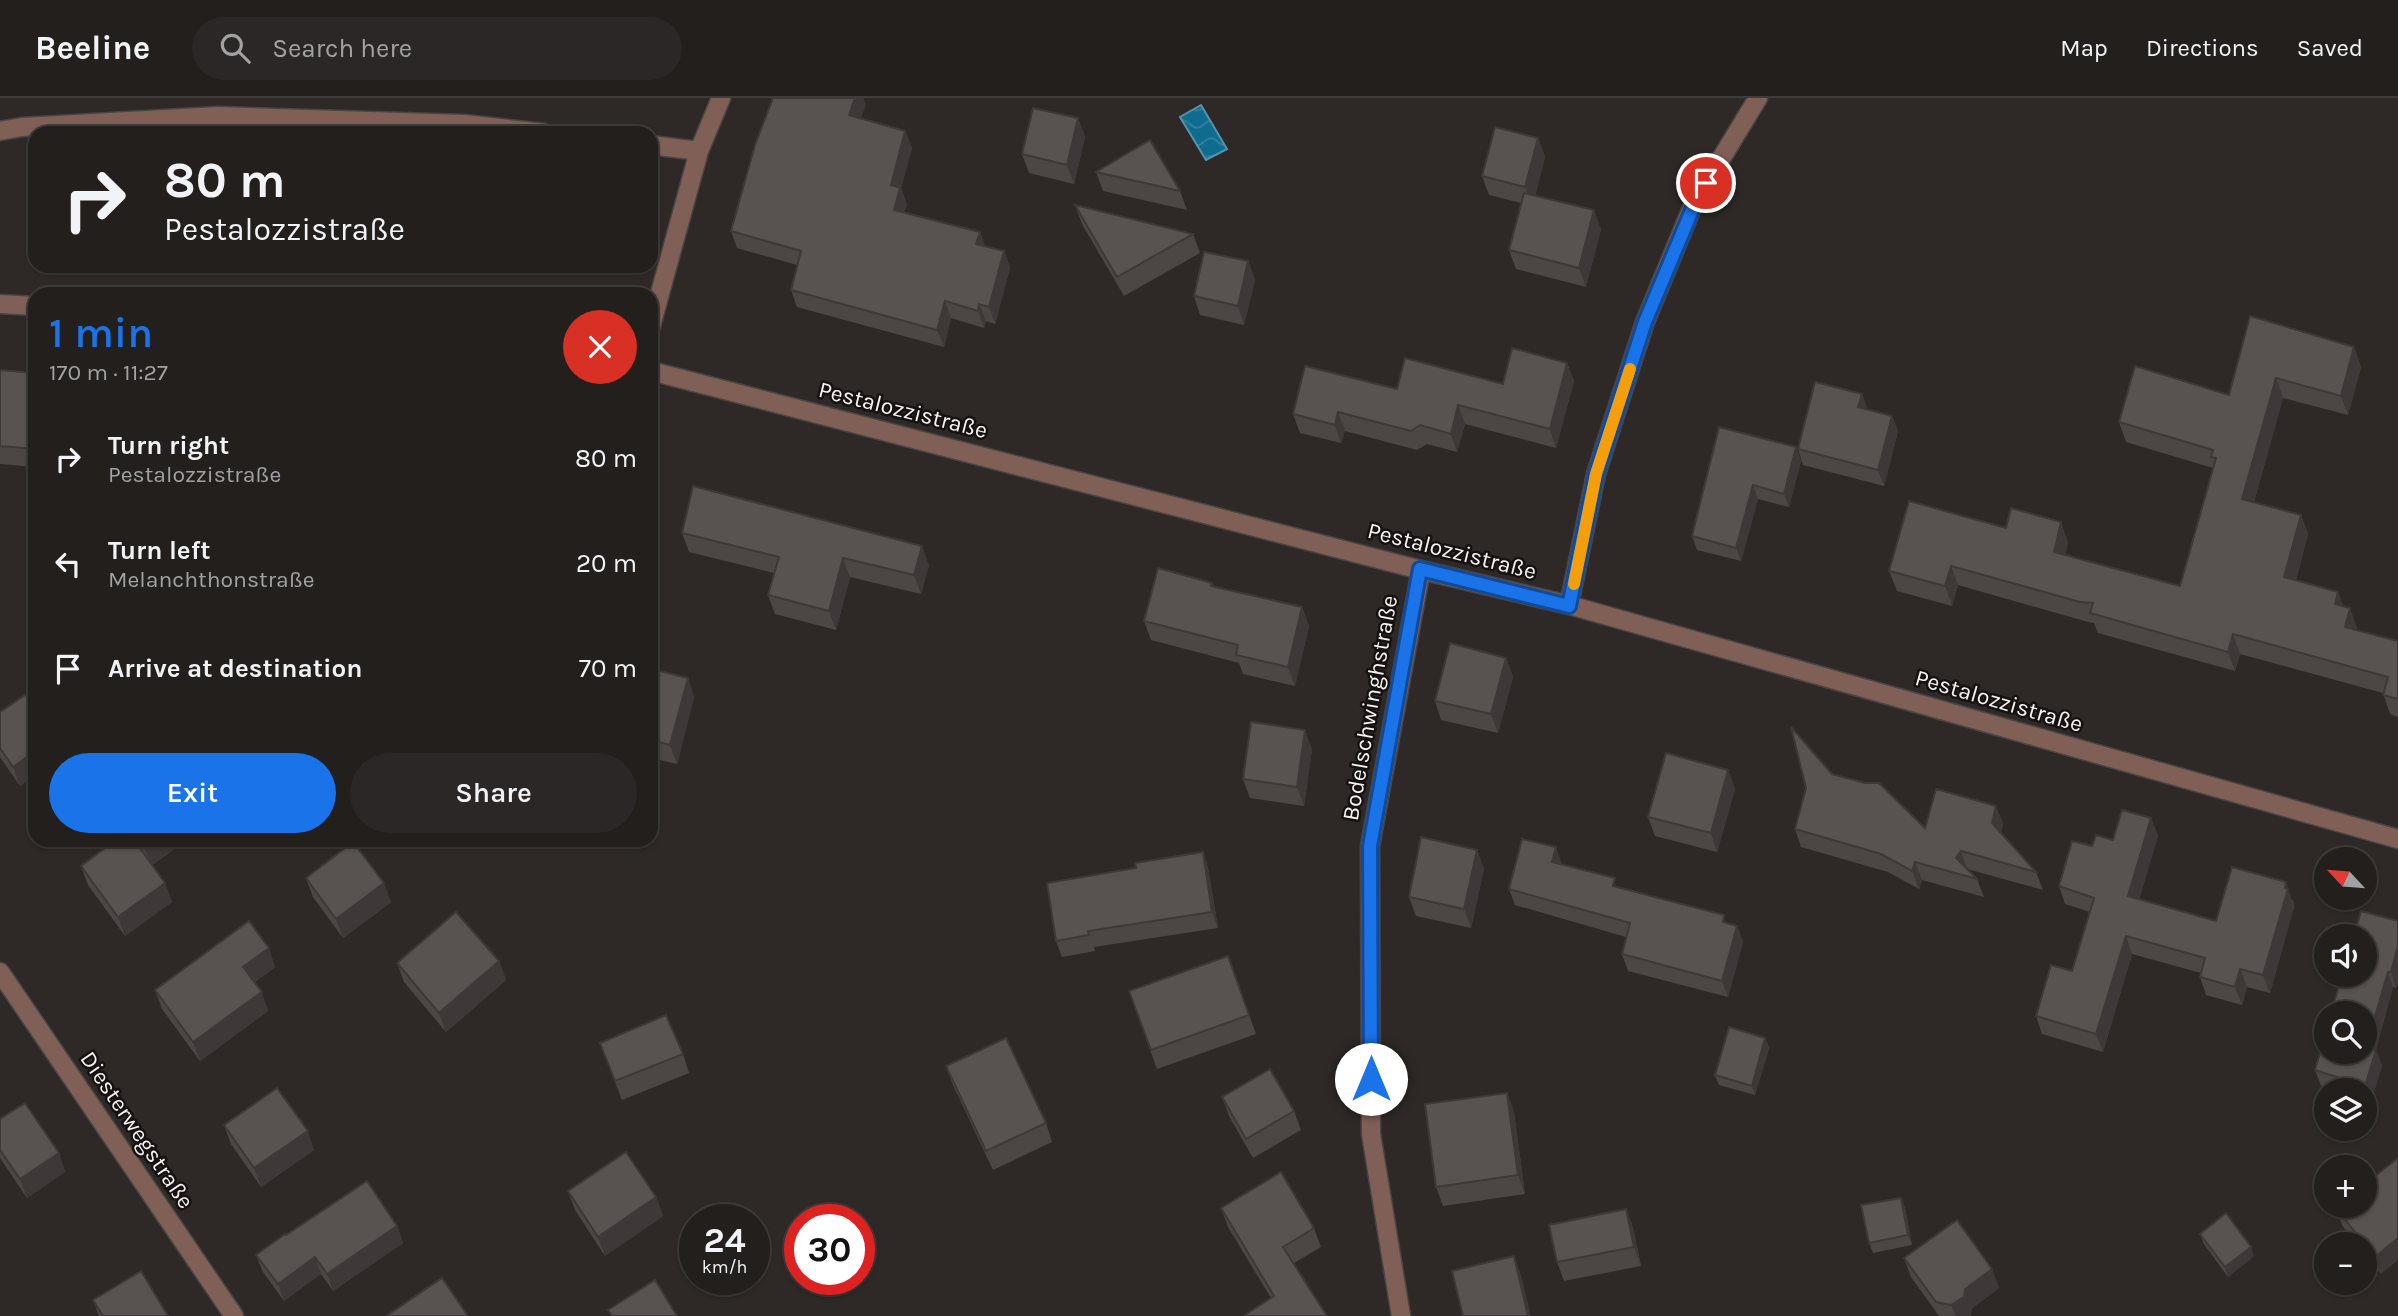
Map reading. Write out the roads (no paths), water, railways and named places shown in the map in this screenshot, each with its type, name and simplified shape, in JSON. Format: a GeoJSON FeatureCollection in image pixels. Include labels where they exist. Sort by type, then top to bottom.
{"type":"FeatureCollection","features":[{"type":"Feature","properties":{"kind":"street"},"geometry":{"type":"LineString","coordinates":[[658,300],[699,151],[722,98]]}},
{"type":"Feature","properties":{"kind":"street"},"geometry":{"type":"LineString","coordinates":[[1569,606],[1596,474],[1645,322],[1695,203],[1758,98]]}},
{"type":"Feature","properties":{"kind":"street"},"geometry":{"type":"LineString","coordinates":[[40,126],[218,116],[482,126]]}},
{"type":"Feature","properties":{"kind":"street"},"geometry":{"type":"LineString","coordinates":[[0,131],[28,127]]}},
{"type":"Feature","properties":{"kind":"street"},"geometry":{"type":"LineString","coordinates":[[658,146],[699,151]]}},
{"type":"Feature","properties":{"kind":"street"},"geometry":{"type":"LineString","coordinates":[[0,304],[28,306]]}},
{"type":"Feature","properties":{"kind":"street","name":"Pestalozzistraße"},"geometry":{"type":"LineString","coordinates":[[658,373],[1569,606],[2398,839]]}},
{"type":"Feature","properties":{"kind":"street","name":"Bodelschwinghstraße"},"geometry":{"type":"LineString","coordinates":[[1401,1316],[1371,1134],[1370,846],[1420,569]]}},
{"type":"Feature","properties":{"kind":"street","name":"Diesterwegstraße"},"geometry":{"type":"LineString","coordinates":[[0,972],[234,1316]]}},
{"type":"Feature","properties":{"kind":"water"},"geometry":{"type":"Polygon","coordinates":[[[1201,105],[1227,149],[1206,160],[1180,117],[1201,105]]]}}]}
